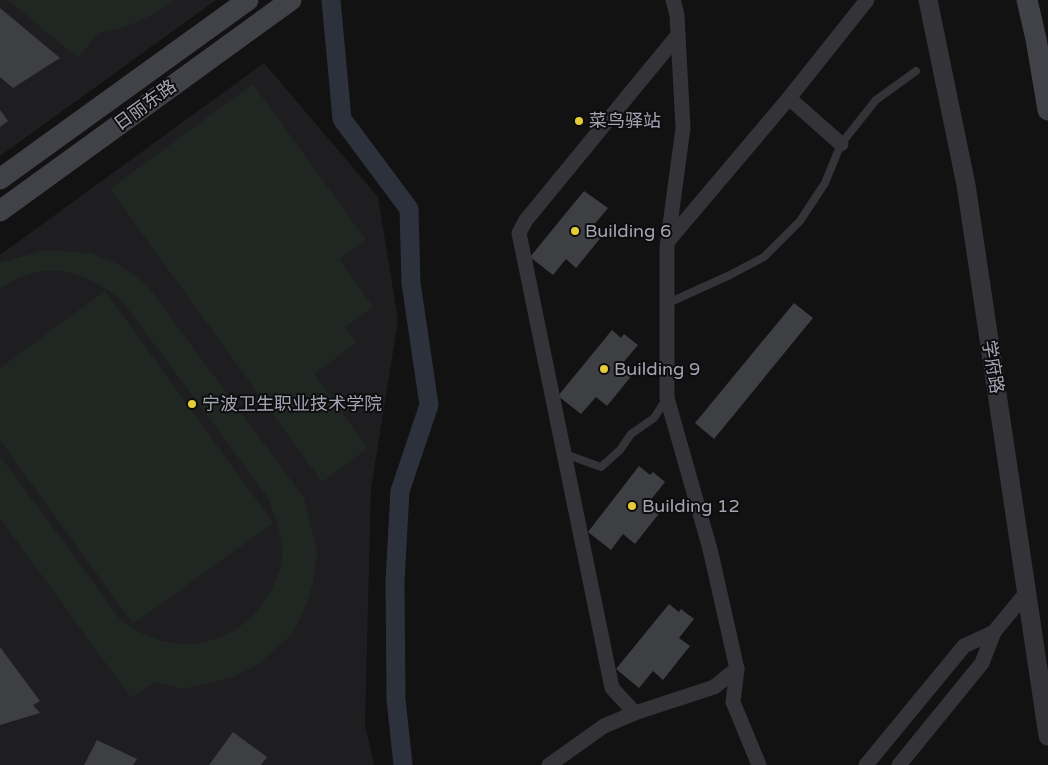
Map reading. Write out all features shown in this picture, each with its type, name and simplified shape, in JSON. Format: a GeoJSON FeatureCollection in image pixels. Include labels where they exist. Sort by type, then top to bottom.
{"type":"FeatureCollection","features":[{"type":"Feature","properties":{"kind":"main road","name":"日丽东路"},"geometry":{"type":"LineString","coordinates":[[0,178],[248,0]]}},
{"type":"Feature","properties":{"kind":"main road","name":"日丽东路"},"geometry":{"type":"LineString","coordinates":[[0,210],[291,0]]}},
{"type":"Feature","properties":{"kind":"main road"},"geometry":{"type":"LineString","coordinates":[[1027,0],[1048,110]]}},
{"type":"Feature","properties":{"kind":"street"},"geometry":{"type":"LineString","coordinates":[[674,0],[677,15],[683,128],[668,240],[666,398],[710,549],[737,669],[733,702],[759,765]]}},
{"type":"Feature","properties":{"kind":"street"},"geometry":{"type":"LineString","coordinates":[[668,240],[789,98],[867,0]]}},
{"type":"Feature","properties":{"kind":"street","name":"学府路"},"geometry":{"type":"LineString","coordinates":[[928,0],[966,186],[1048,736]]}},
{"type":"Feature","properties":{"kind":"street"},"geometry":{"type":"LineString","coordinates":[[635,713],[612,688],[518,233],[526,220],[678,35]]}},
{"type":"Feature","properties":{"kind":"street"},"geometry":{"type":"LineString","coordinates":[[789,98],[841,144]]}},
{"type":"Feature","properties":{"kind":"street"},"geometry":{"type":"LineString","coordinates":[[899,765],[982,663],[994,632],[1027,592]]}},
{"type":"Feature","properties":{"kind":"street"},"geometry":{"type":"LineString","coordinates":[[866,765],[964,646],[994,632]]}},
{"type":"Feature","properties":{"kind":"street"},"geometry":{"type":"LineString","coordinates":[[549,765],[604,726],[635,713],[714,687],[737,669]]}},
{"type":"Feature","properties":{"kind":"lane"},"geometry":{"type":"LineString","coordinates":[[666,304],[764,258],[800,221],[825,183],[841,144],[876,100],[916,72]]}},
{"type":"Feature","properties":{"kind":"lane"},"geometry":{"type":"LineString","coordinates":[[564,454],[600,467],[620,450],[631,434],[654,418],[666,398]]}},
{"type":"Feature","properties":{"kind":"shaded area"},"geometry":{"type":"Polygon","coordinates":[[[0,0],[216,0],[0,156],[0,0]]]}},
{"type":"Feature","properties":{"kind":"shaded area"},"geometry":{"type":"Polygon","coordinates":[[[8,0],[175,0],[157,12],[138,21],[119,29],[98,33],[78,58],[8,0]]]}},
{"type":"Feature","properties":{"kind":"shaded area","name":"宁波卫生职业技术学院"},"geometry":{"type":"Polygon","coordinates":[[[264,63],[378,197],[398,320],[371,489],[365,724],[374,765],[0,765],[0,255],[264,63]]]}},
{"type":"Feature","properties":{"kind":"shaded area"},"geometry":{"type":"Polygon","coordinates":[[[253,84],[366,240],[339,259],[373,307],[345,327],[356,343],[314,374],[368,448],[322,482],[110,189],[253,84]]]}},
{"type":"Feature","properties":{"kind":"shaded area"},"geometry":{"type":"Polygon","coordinates":[[[45,250],[90,253],[113,261],[146,284],[304,498],[317,553],[313,584],[302,615],[291,635],[257,665],[233,677],[183,689],[155,682],[131,698],[0,518],[0,456],[120,619],[139,632],[160,641],[181,644],[202,643],[222,637],[240,626],[257,611],[270,592],[281,565],[282,547],[279,532],[267,496],[123,302],[100,285],[75,274],[62,271],[34,272],[0,288],[0,263],[45,250]]]}},
{"type":"Feature","properties":{"kind":"shaded area"},"geometry":{"type":"Polygon","coordinates":[[[105,291],[273,523],[133,624],[0,440],[0,368],[105,291]]]}},
{"type":"Feature","properties":{"kind":"building"},"geometry":{"type":"Polygon","coordinates":[[[0,8],[60,58],[13,88],[0,77],[0,8]]]}},
{"type":"Feature","properties":{"kind":"building"},"geometry":{"type":"Polygon","coordinates":[[[0,110],[8,121],[0,127],[0,110]]]}},
{"type":"Feature","properties":{"kind":"building","name":"Building 6"},"geometry":{"type":"Polygon","coordinates":[[[584,191],[608,208],[593,226],[603,235],[576,268],[566,259],[553,275],[530,257],[584,191]]]}},
{"type":"Feature","properties":{"kind":"building"},"geometry":{"type":"Polygon","coordinates":[[[794,303],[813,318],[714,439],[695,423],[794,303]]]}},
{"type":"Feature","properties":{"kind":"building","name":"Building 9"},"geometry":{"type":"Polygon","coordinates":[[[612,330],[621,338],[624,334],[638,345],[622,364],[633,374],[607,406],[596,397],[581,414],[558,396],[612,330]]]}},
{"type":"Feature","properties":{"kind":"building","name":"Building 12"},"geometry":{"type":"Polygon","coordinates":[[[639,466],[650,475],[653,472],[665,482],[649,502],[661,511],[635,544],[623,534],[611,550],[588,532],[639,466]]]}},
{"type":"Feature","properties":{"kind":"building"},"geometry":{"type":"Polygon","coordinates":[[[669,604],[679,612],[681,609],[694,619],[679,638],[690,646],[663,680],[653,671],[639,688],[616,669],[669,604]]]}},
{"type":"Feature","properties":{"kind":"building"},"geometry":{"type":"Polygon","coordinates":[[[0,647],[40,701],[33,705],[40,713],[0,725],[0,647]]]}},
{"type":"Feature","properties":{"kind":"building"},"geometry":{"type":"Polygon","coordinates":[[[233,732],[267,757],[261,765],[209,765],[233,732]]]}},
{"type":"Feature","properties":{"kind":"building"},"geometry":{"type":"Polygon","coordinates":[[[97,740],[137,759],[133,765],[84,765],[97,740]]]}},
{"type":"Feature","properties":{"kind":"waterway"},"geometry":{"type":"LineString","coordinates":[[331,0],[342,119],[409,209],[411,283],[429,405],[400,491],[395,581],[396,699],[403,765]]}},
{"type":"Feature","properties":{"kind":"place","name":"菜鸟驿站"},"geometry":{"type":"Point","coordinates":[579,121]}},
{"type":"Feature","properties":{"kind":"place","name":"Building 6"},"geometry":{"type":"Point","coordinates":[575,231]}},
{"type":"Feature","properties":{"kind":"place","name":"Building 9"},"geometry":{"type":"Point","coordinates":[604,369]}},
{"type":"Feature","properties":{"kind":"place","name":"宁波卫生职业技术学院"},"geometry":{"type":"Point","coordinates":[192,404]}},
{"type":"Feature","properties":{"kind":"place","name":"Building 12"},"geometry":{"type":"Point","coordinates":[632,506]}}]}
